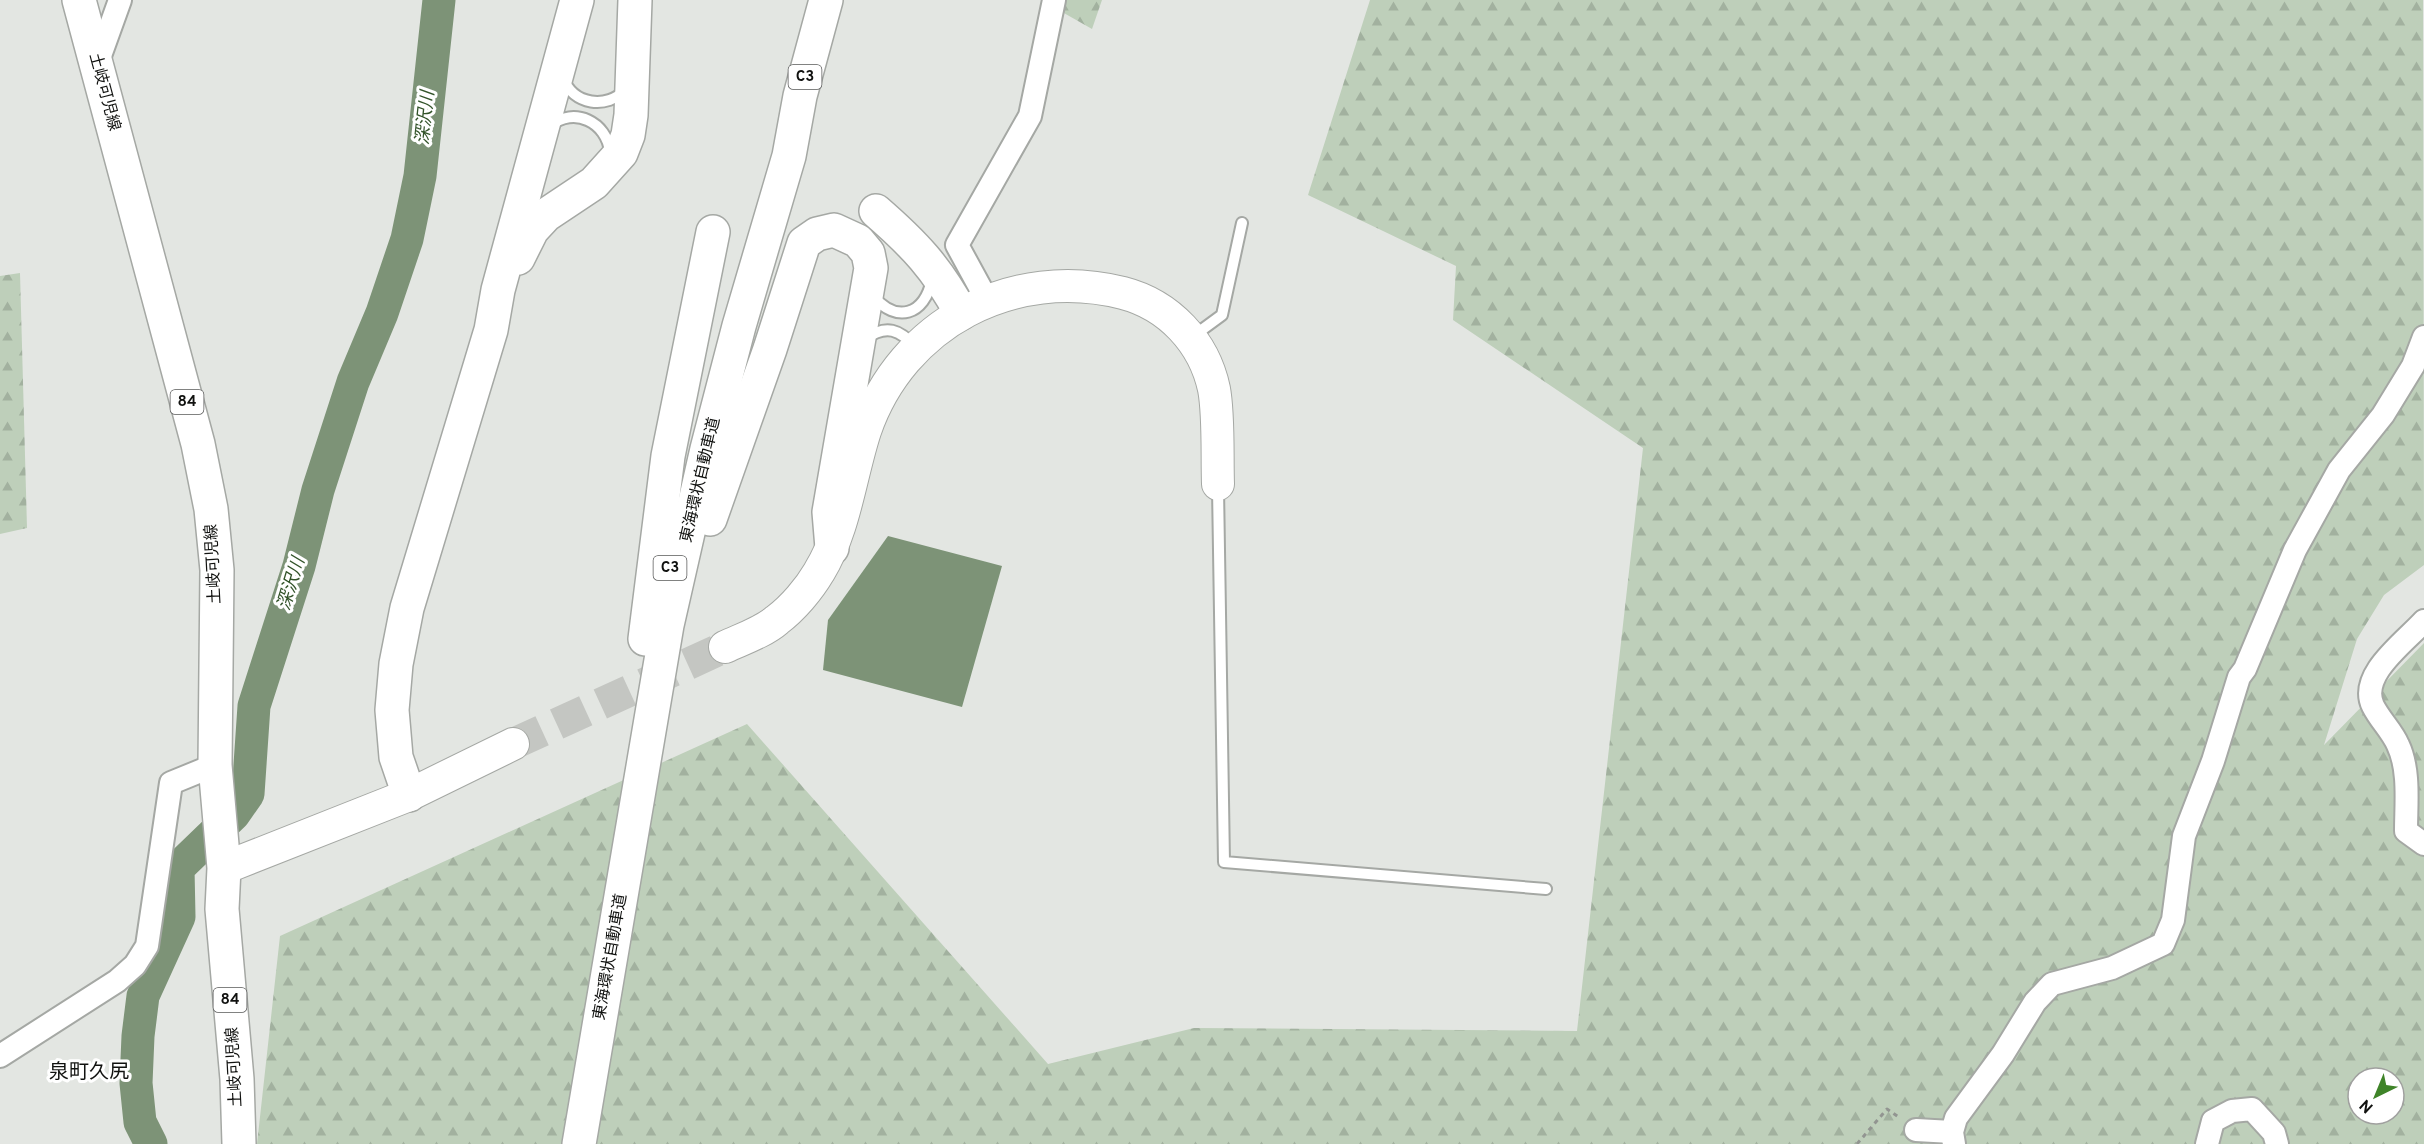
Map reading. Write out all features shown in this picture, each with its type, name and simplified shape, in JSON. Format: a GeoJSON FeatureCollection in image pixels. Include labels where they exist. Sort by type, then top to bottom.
{"type":"FeatureCollection","features":[{"type":"Feature","properties":{"kind":"main road","name":"土岐可児線"},"geometry":{"type":"LineString","coordinates":[[79,0],[198,444],[211,509],[217,570],[215,765],[223,862],[222,909],[237,1078],[239,1144]]}},
{"type":"Feature","properties":{"kind":"main road"},"geometry":{"type":"LineString","coordinates":[[491,330],[498,290],[543,132],[577,0]]}},
{"type":"Feature","properties":{"kind":"main road"},"geometry":{"type":"LineString","coordinates":[[409,795],[396,757],[392,710],[396,664],[407,608],[491,330],[520,253],[532,230],[546,215],[594,183],[607,171],[621,153],[628,135],[634,76],[635,0]]}},
{"type":"Feature","properties":{"kind":"main road","name":"東海環状自動車道"},"geometry":{"type":"LineString","coordinates":[[579,1144],[623,850],[629,752],[706,404],[811,0]]}},
{"type":"Feature","properties":{"kind":"main road","name":"東海環状自動車道"},"geometry":{"type":"LineString","coordinates":[[567,1144],[587,1008],[643,758],[668,625],[705,461],[739,326],[789,156],[800,96],[826,0]]}},
{"type":"Feature","properties":{"kind":"main road"},"geometry":{"type":"LineString","coordinates":[[876,211],[912,243],[932,265],[948,288],[974,307]]}},
{"type":"Feature","properties":{"kind":"main road"},"geometry":{"type":"LineString","coordinates":[[623,850],[639,830],[667,678],[698,551],[770,349],[804,243],[817,234],[834,230],[858,242],[868,254],[871,268],[829,512],[832,548]]}},
{"type":"Feature","properties":{"kind":"main road"},"geometry":{"type":"LineString","coordinates":[[623,850],[622,761],[645,635],[668,456],[713,232]]}},
{"type":"Feature","properties":{"kind":"street"},"geometry":{"type":"LineString","coordinates":[[97,64],[120,0]]}},
{"type":"Feature","properties":{"kind":"street"},"geometry":{"type":"LineString","coordinates":[[974,307],[957,245],[1030,116],[1054,0]]}},
{"type":"Feature","properties":{"kind":"street"},"geometry":{"type":"LineString","coordinates":[[725,647],[777,621],[818,574],[832,548],[866,429],[884,392],[916,348],[974,307],[1044,285],[1079,286],[1140,298],[1167,313],[1192,338],[1206,364],[1214,391],[1218,484]]}},
{"type":"Feature","properties":{"kind":"street"},"geometry":{"type":"LineString","coordinates":[[1916,1130],[1953,1138],[1956,1118],[2003,1054],[2035,1002],[2052,984],[2112,968],[2163,944],[2174,920],[2184,836],[2213,760],[2239,678],[2295,550],[2339,470],[2383,415],[2413,366],[2424,337]]}},
{"type":"Feature","properties":{"kind":"street"},"geometry":{"type":"LineString","coordinates":[[2424,621],[2377,669],[2369,694],[2373,706],[2398,744],[2405,765],[2406,831],[2424,844]]}},
{"type":"Feature","properties":{"kind":"street"},"geometry":{"type":"LineString","coordinates":[[223,862],[409,795],[513,744]]}},
{"type":"Feature","properties":{"kind":"street"},"geometry":{"type":"LineString","coordinates":[[0,1056],[117,981],[135,965],[147,946],[171,783],[215,765]]}},
{"type":"Feature","properties":{"kind":"street"},"geometry":{"type":"LineString","coordinates":[[2207,1144],[2213,1121],[2232,1110],[2252,1109],[2274,1133],[2277,1144]]}},
{"type":"Feature","properties":{"kind":"lane"},"geometry":{"type":"LineString","coordinates":[[559,65],[566,83],[575,95],[589,102],[601,103],[612,99],[624,91],[634,76]]}},
{"type":"Feature","properties":{"kind":"lane"},"geometry":{"type":"LineString","coordinates":[[543,132],[555,121],[570,116],[580,116],[589,120],[607,137],[611,150],[607,171]]}},
{"type":"Feature","properties":{"kind":"lane"},"geometry":{"type":"LineString","coordinates":[[1192,338],[1222,315],[1242,223]]}},
{"type":"Feature","properties":{"kind":"lane"},"geometry":{"type":"LineString","coordinates":[[868,291],[888,310],[900,314],[910,311],[921,305],[929,293],[932,265]]}},
{"type":"Feature","properties":{"kind":"lane"},"geometry":{"type":"LineString","coordinates":[[860,342],[883,330],[895,331],[908,338],[916,348]]}},
{"type":"Feature","properties":{"kind":"lane"},"geometry":{"type":"LineString","coordinates":[[1218,484],[1224,862],[1546,889]]}},
{"type":"Feature","properties":{"kind":"path"},"geometry":{"type":"LineString","coordinates":[[1857,1144],[1887,1109],[1916,1130]]}},
{"type":"Feature","properties":{"kind":"green space"},"geometry":{"type":"Polygon","coordinates":[[[1041,0],[1102,0],[1092,29],[1041,0]]]}},
{"type":"Feature","properties":{"kind":"green space"},"geometry":{"type":"Polygon","coordinates":[[[1370,0],[2423,0],[2424,565],[2384,595],[2357,639],[2324,745],[2424,643],[2424,1144],[257,1144],[280,936],[747,724],[1048,1064],[1194,1028],[1577,1031],[1643,448],[1453,320],[1456,266],[1308,195],[1370,0]]]}},
{"type":"Feature","properties":{"kind":"green space"},"geometry":{"type":"Polygon","coordinates":[[[20,273],[27,528],[0,534],[0,276],[20,273]]]}},
{"type":"Feature","properties":{"kind":"shaded area"},"geometry":{"type":"Polygon","coordinates":[[[888,536],[1002,566],[962,707],[823,670],[828,620],[888,536]]]}},
{"type":"Feature","properties":{"kind":"waterway","name":"深沢川"},"geometry":{"type":"LineString","coordinates":[[151,1144],[140,1122],[136,1083],[143,996],[179,917],[178,868],[234,814],[248,794],[254,706],[299,566],[318,490],[353,382],[382,313],[407,239],[420,176],[439,0]]}},
{"type":"Feature","properties":{"kind":"tunnel"},"geometry":{"type":"LineString","coordinates":[[513,744],[725,647]]}},
{"type":"Feature","properties":{"kind":"district","name":"泉町久尻"},"geometry":{"type":"Point","coordinates":[89,1073]}}]}
